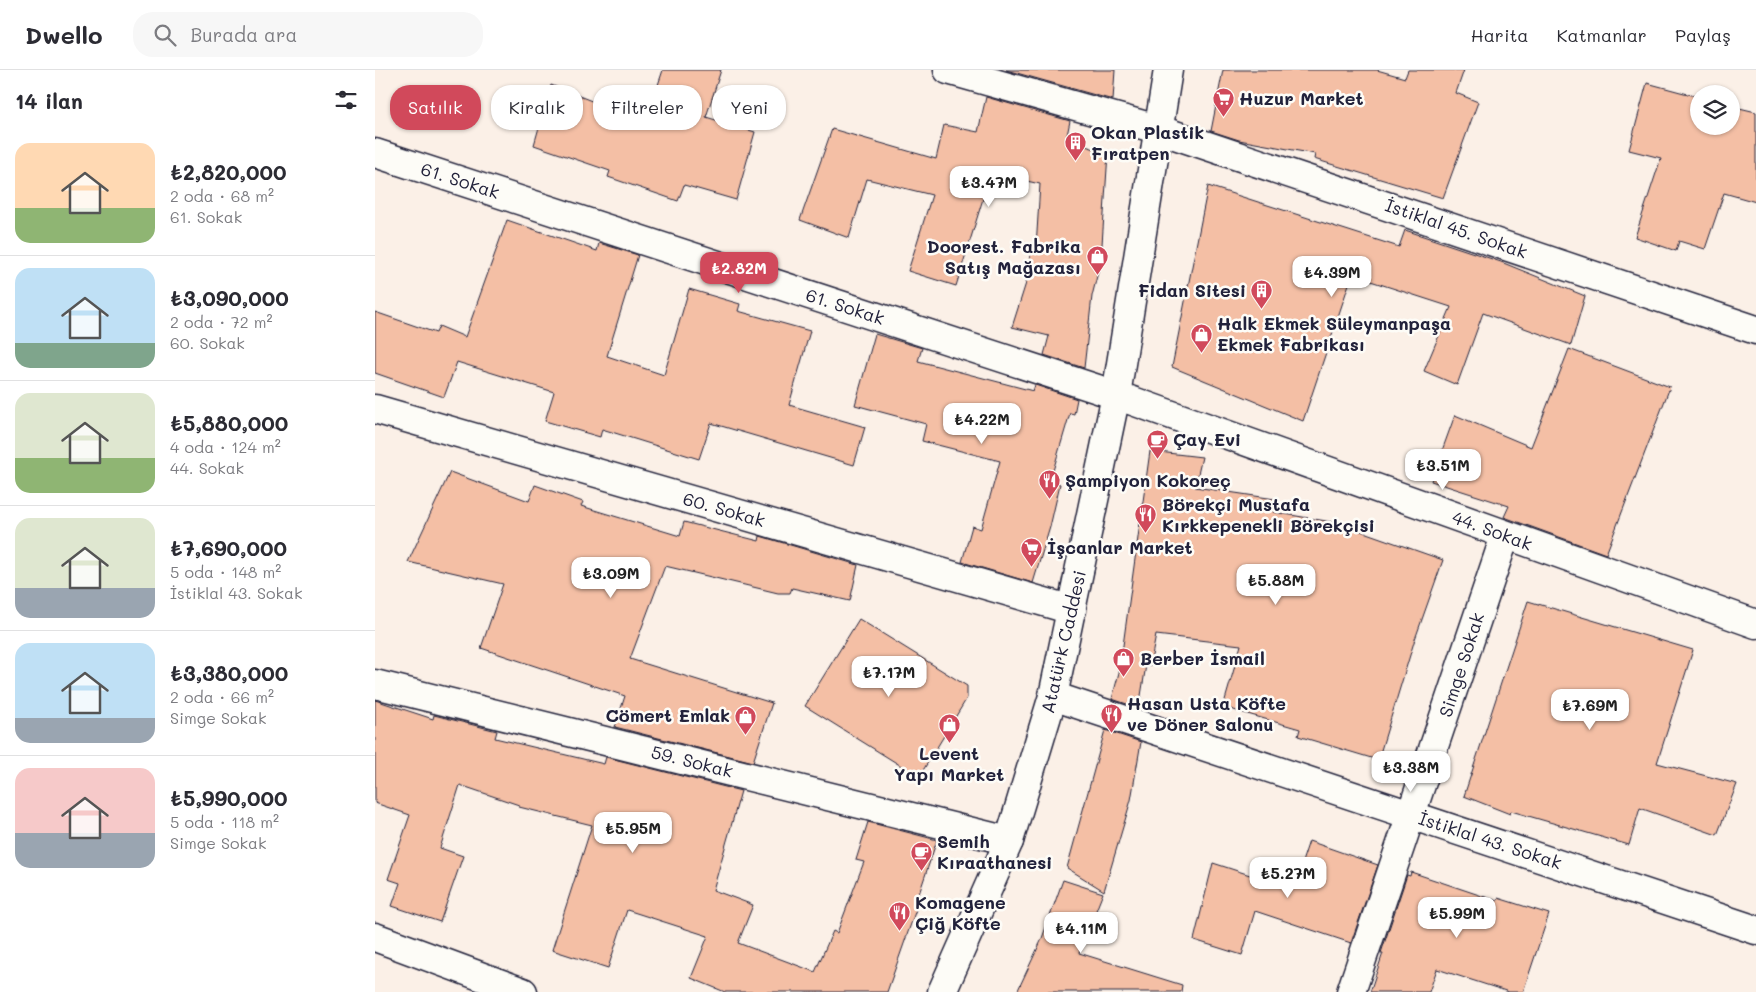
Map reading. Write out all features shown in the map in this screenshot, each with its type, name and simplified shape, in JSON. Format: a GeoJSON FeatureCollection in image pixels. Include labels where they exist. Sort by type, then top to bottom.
{"type":"FeatureCollection","features":[{"type":"Feature","properties":{"kind":"street","name":"İstiklal 45. Sokak"},"geometry":{"type":"LineString","coordinates":[[948,70],[1157,129],[1756,330]]}},
{"type":"Feature","properties":{"kind":"street","name":"Atatürk Caddesi"},"geometry":{"type":"LineString","coordinates":[[942,992],[1009,841],[1053,696],[1116,395],[1157,129],[1168,70]]}},
{"type":"Feature","properties":{"kind":"street","name":"61. Sokak"},"geometry":{"type":"LineString","coordinates":[[375,153],[1116,395]]}},
{"type":"Feature","properties":{"kind":"street","name":"44. Sokak"},"geometry":{"type":"LineString","coordinates":[[1116,395],[1505,536],[1756,624]]}},
{"type":"Feature","properties":{"kind":"street","name":"60. Sokak"},"geometry":{"type":"LineString","coordinates":[[375,409],[1072,610]]}},
{"type":"Feature","properties":{"kind":"street","name":"Simge Sokak"},"geometry":{"type":"LineString","coordinates":[[1351,992],[1505,536]]}},
{"type":"Feature","properties":{"kind":"street","name":"59. Sokak"},"geometry":{"type":"LineString","coordinates":[[375,684],[1009,841]]}},
{"type":"Feature","properties":{"kind":"street","name":"İstiklal 43. Sokak"},"geometry":{"type":"LineString","coordinates":[[1053,696],[1756,930]]}},
{"type":"Feature","properties":{"kind":"street"},"geometry":{"type":"LineString","coordinates":[[375,937],[523,992]]}},
{"type":"Feature","properties":{"kind":"building"},"geometry":{"type":"Polygon","coordinates":[[[663,70],[721,70],[716,85],[712,85],[712,98],[706,117],[712,119],[712,130],[748,130],[755,132],[736,200],[684,185],[678,201],[608,177],[610,171],[534,145],[538,130],[583,130],[583,98],[593,101],[593,130],[702,130],[702,85],[658,85],[663,70]]]}},
{"type":"Feature","properties":{"kind":"building"},"geometry":{"type":"Polygon","coordinates":[[[1006,70],[1115,70],[1113,100],[1006,70]]]}},
{"type":"Feature","properties":{"kind":"building"},"geometry":{"type":"Polygon","coordinates":[[[1223,70],[1377,70],[1405,78],[1408,70],[1464,70],[1456,93],[1478,102],[1443,198],[1314,159],[1315,154],[1239,140],[1211,131],[1223,70]]]}},
{"type":"Feature","properties":{"kind":"building"},"geometry":{"type":"Polygon","coordinates":[[[1647,83],[1690,95],[1690,135],[1740,135],[1740,108],[1756,112],[1756,202],[1724,193],[1705,249],[1679,241],[1676,251],[1635,237],[1661,158],[1629,150],[1647,83]]]}},
{"type":"Feature","properties":{"kind":"building"},"geometry":{"type":"Polygon","coordinates":[[[986,97],[1070,121],[1066,140],[1108,153],[1101,260],[1092,296],[1084,368],[1044,355],[1049,336],[1012,327],[1026,283],[1032,247],[1036,248],[1040,184],[991,173],[956,286],[908,271],[932,195],[867,179],[849,238],[800,220],[832,129],[936,159],[944,125],[978,132],[986,97]]]}},
{"type":"Feature","properties":{"kind":"building","name":"Fidan Sitesi"},"geometry":{"type":"Polygon","coordinates":[[[1208,186],[1399,247],[1405,230],[1501,262],[1585,296],[1571,345],[1483,313],[1457,385],[1424,371],[1451,307],[1352,275],[1303,421],[1172,367],[1208,186]]]}},
{"type":"Feature","properties":{"kind":"building"},"geometry":{"type":"Polygon","coordinates":[[[507,220],[597,251],[599,243],[638,255],[607,356],[664,375],[689,289],[740,304],[738,311],[810,331],[789,405],[865,427],[854,465],[711,423],[699,459],[602,429],[600,437],[545,421],[554,392],[457,362],[444,397],[375,373],[375,312],[436,333],[439,326],[465,337],[507,220]]]}},
{"type":"Feature","properties":{"kind":"building"},"geometry":{"type":"Polygon","coordinates":[[[875,334],[922,348],[918,361],[1033,391],[1035,385],[1077,399],[1074,414],[1070,413],[1050,481],[1060,484],[1050,527],[1033,583],[962,562],[972,526],[981,529],[1000,461],[922,441],[926,424],[855,405],[875,334]]]}},
{"type":"Feature","properties":{"kind":"building"},"geometry":{"type":"Polygon","coordinates":[[[1569,349],[1670,387],[1606,554],[1504,517],[1509,506],[1431,481],[1455,415],[1531,447],[1569,349]]]}},
{"type":"Feature","properties":{"kind":"building"},"geometry":{"type":"Polygon","coordinates":[[[1150,451],[1202,457],[1195,487],[1275,499],[1273,512],[1338,523],[1443,560],[1414,642],[1378,760],[1298,736],[1300,729],[1223,707],[1241,645],[1156,635],[1150,666],[1146,665],[1139,708],[1112,699],[1122,661],[1150,451]]]}},
{"type":"Feature","properties":{"kind":"building"},"geometry":{"type":"Polygon","coordinates":[[[450,472],[529,501],[535,485],[583,502],[581,506],[680,536],[684,522],[759,541],[760,536],[858,565],[850,601],[792,588],[790,593],[778,593],[665,566],[630,659],[772,703],[753,762],[615,727],[625,696],[481,648],[503,584],[408,562],[450,472]]]}},
{"type":"Feature","properties":{"kind":"building"},"geometry":{"type":"Polygon","coordinates":[[[1528,601],[1693,650],[1657,763],[1737,784],[1717,835],[1640,808],[1629,845],[1511,811],[1510,814],[1464,796],[1528,601]]]}},
{"type":"Feature","properties":{"kind":"building"},"geometry":{"type":"Polygon","coordinates":[[[859,619],[967,686],[967,698],[919,777],[805,706],[859,619]]]}},
{"type":"Feature","properties":{"kind":"building"},"geometry":{"type":"Polygon","coordinates":[[[375,700],[433,719],[434,715],[497,731],[495,738],[604,764],[606,757],[741,791],[713,890],[753,905],[738,943],[815,972],[833,931],[837,933],[864,862],[856,860],[868,822],[937,840],[918,897],[920,898],[887,992],[725,992],[691,978],[708,936],[627,910],[608,968],[552,950],[592,825],[519,807],[519,805],[460,785],[440,848],[463,856],[440,922],[392,906],[400,883],[388,879],[410,815],[375,803],[375,700]]]}},
{"type":"Feature","properties":{"kind":"building"},"geometry":{"type":"Polygon","coordinates":[[[1105,730],[1141,742],[1131,800],[1104,891],[1067,868],[1105,730]]]}},
{"type":"Feature","properties":{"kind":"building"},"geometry":{"type":"Polygon","coordinates":[[[1309,841],[1378,865],[1351,943],[1255,911],[1242,955],[1194,940],[1213,863],[1293,889],[1309,841]]]}},
{"type":"Feature","properties":{"kind":"building"},"geometry":{"type":"Polygon","coordinates":[[[1411,872],[1497,901],[1498,898],[1549,914],[1523,992],[1509,992],[1437,969],[1429,992],[1370,992],[1407,875],[1410,876],[1411,872]]]}},
{"type":"Feature","properties":{"kind":"building"},"geometry":{"type":"Polygon","coordinates":[[[1063,880],[1103,893],[1079,953],[1182,985],[1181,992],[1017,992],[1041,941],[1063,880]]]}},
{"type":"Feature","properties":{"kind":"place","name":"Huzur Market"},"geometry":{"type":"Point","coordinates":[1223,118]}},
{"type":"Feature","properties":{"kind":"place","name":"Okan Plastik Fıratpen"},"geometry":{"type":"Point","coordinates":[1075,162]}},
{"type":"Feature","properties":{"kind":"place","name":"Doorest. Fabrika Satış Mağazası"},"geometry":{"type":"Point","coordinates":[1097,276]}},
{"type":"Feature","properties":{"kind":"place","name":"Fidan Sitesi"},"geometry":{"type":"Point","coordinates":[1262,310]}},
{"type":"Feature","properties":{"kind":"place","name":"Halk Ekmek Süleymanpaşa Ekmek Fabrikası"},"geometry":{"type":"Point","coordinates":[1201,353]}},
{"type":"Feature","properties":{"kind":"place","name":"Çay Evi"},"geometry":{"type":"Point","coordinates":[1157,459]}},
{"type":"Feature","properties":{"kind":"place","name":"Şampiyon Kokoreç"},"geometry":{"type":"Point","coordinates":[1049,500]}},
{"type":"Feature","properties":{"kind":"place","name":"Börekçi Mustafa Kırkkepenekli Börekçisi"},"geometry":{"type":"Point","coordinates":[1146,534]}},
{"type":"Feature","properties":{"kind":"place","name":"İşcanlar Market"},"geometry":{"type":"Point","coordinates":[1031,567]}},
{"type":"Feature","properties":{"kind":"place","name":"Berber İsmail"},"geometry":{"type":"Point","coordinates":[1124,678]}},
{"type":"Feature","properties":{"kind":"place","name":"Hasan Usta Köfte ve Döner Salonu"},"geometry":{"type":"Point","coordinates":[1111,733]}},
{"type":"Feature","properties":{"kind":"place","name":"Cömert Emlak"},"geometry":{"type":"Point","coordinates":[746,735]}},
{"type":"Feature","properties":{"kind":"place","name":"Levent Yapı Market"},"geometry":{"type":"Point","coordinates":[949,743]}},
{"type":"Feature","properties":{"kind":"place","name":"Semih Kıraathanesi"},"geometry":{"type":"Point","coordinates":[921,871]}},
{"type":"Feature","properties":{"kind":"place","name":"Komagene Çiğ Köfte"},"geometry":{"type":"Point","coordinates":[899,932]}}]}
